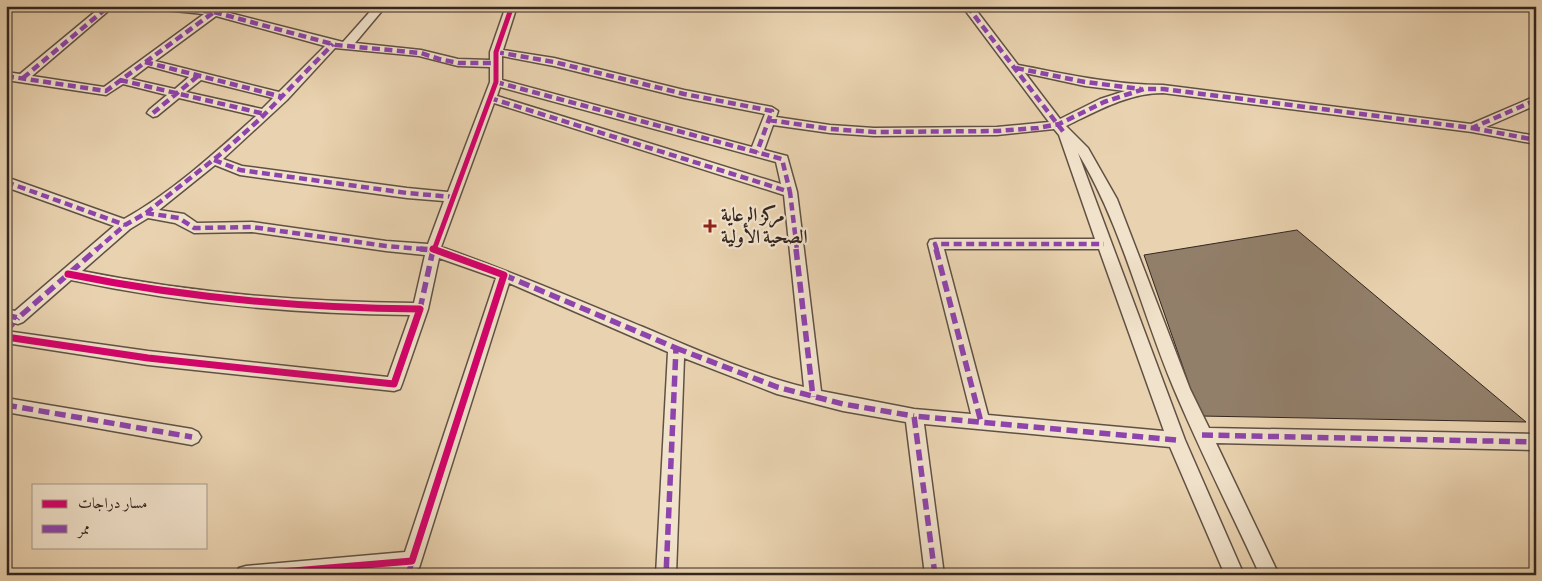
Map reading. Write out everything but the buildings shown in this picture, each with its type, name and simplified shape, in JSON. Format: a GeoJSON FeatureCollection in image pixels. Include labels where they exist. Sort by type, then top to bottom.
{"type":"FeatureCollection","features":[{"type":"Feature","properties":{"kind":"street"},"geometry":{"type":"LineString","coordinates":[[23,78],[109,6]]}},
{"type":"Feature","properties":{"kind":"street"},"geometry":{"type":"LineString","coordinates":[[154,6],[214,12],[340,45],[421,53],[432,58],[474,65],[496,58],[554,62],[684,94],[772,111],[757,152]]}},
{"type":"Feature","properties":{"kind":"street"},"geometry":{"type":"LineString","coordinates":[[6,76],[106,91],[214,12],[232,6]]}},
{"type":"Feature","properties":{"kind":"street"},"geometry":{"type":"LineString","coordinates":[[6,331],[12,317],[68,274],[125,226],[146,213],[214,160],[381,6]]}},
{"type":"Feature","properties":{"kind":"street"},"geometry":{"type":"LineString","coordinates":[[6,337],[148,358],[394,384],[420,309],[433,250],[496,82],[496,58],[512,6]]}},
{"type":"Feature","properties":{"kind":"street"},"geometry":{"type":"LineString","coordinates":[[967,6],[1062,129],[1083,151],[1110,199],[1182,389],[1202,436],[1270,575]]}},
{"type":"Feature","properties":{"kind":"street"},"geometry":{"type":"LineString","coordinates":[[146,62],[283,96]]}},
{"type":"Feature","properties":{"kind":"street"},"geometry":{"type":"LineString","coordinates":[[1016,68],[1085,82],[1144,89],[1163,89],[1472,128],[1536,140]]}},
{"type":"Feature","properties":{"kind":"street"},"geometry":{"type":"LineString","coordinates":[[153,113],[199,75]]}},
{"type":"Feature","properties":{"kind":"street"},"geometry":{"type":"LineString","coordinates":[[120,80],[266,114]]}},
{"type":"Feature","properties":{"kind":"street"},"geometry":{"type":"LineString","coordinates":[[496,82],[782,159],[790,192],[813,396]]}},
{"type":"Feature","properties":{"kind":"street"},"geometry":{"type":"LineString","coordinates":[[769,120],[830,129],[917,133],[1062,129],[1104,102],[1144,89]]}},
{"type":"Feature","properties":{"kind":"street"},"geometry":{"type":"LineString","coordinates":[[490,98],[790,192]]}},
{"type":"Feature","properties":{"kind":"street"},"geometry":{"type":"LineString","coordinates":[[1472,128],[1536,100]]}},
{"type":"Feature","properties":{"kind":"street"},"geometry":{"type":"LineString","coordinates":[[1062,129],[1075,168],[1088,194],[1092,211],[1176,440],[1235,575]]}},
{"type":"Feature","properties":{"kind":"street"},"geometry":{"type":"LineString","coordinates":[[214,160],[240,170],[407,193],[453,197]]}},
{"type":"Feature","properties":{"kind":"street"},"geometry":{"type":"LineString","coordinates":[[6,182],[125,226]]}},
{"type":"Feature","properties":{"kind":"street"},"geometry":{"type":"LineString","coordinates":[[1092,211],[1115,211]]}},
{"type":"Feature","properties":{"kind":"street"},"geometry":{"type":"LineString","coordinates":[[146,213],[179,218],[194,228],[252,227],[386,246],[433,250],[504,275],[676,348],[777,386],[843,404],[914,416],[1176,440]]}},
{"type":"Feature","properties":{"kind":"street"},"geometry":{"type":"LineString","coordinates":[[981,422],[934,244],[1104,244]]}},
{"type":"Feature","properties":{"kind":"street"},"geometry":{"type":"LineString","coordinates":[[68,274],[134,288],[205,299],[357,309],[420,309]]}},
{"type":"Feature","properties":{"kind":"street"},"geometry":{"type":"LineString","coordinates":[[246,575],[410,568],[504,275]]}},
{"type":"Feature","properties":{"kind":"street"},"geometry":{"type":"LineString","coordinates":[[666,575],[676,348]]}},
{"type":"Feature","properties":{"kind":"street"},"geometry":{"type":"LineString","coordinates":[[6,406],[192,436]]}},
{"type":"Feature","properties":{"kind":"street"},"geometry":{"type":"LineString","coordinates":[[914,416],[935,575]]}},
{"type":"Feature","properties":{"kind":"street"},"geometry":{"type":"LineString","coordinates":[[1202,436],[1536,442]]}},
{"type":"Feature","properties":{"kind":"marked path"},"geometry":{"type":"LineString","coordinates":[[23,78],[109,6]]}},
{"type":"Feature","properties":{"kind":"marked path"},"geometry":{"type":"LineString","coordinates":[[6,76],[106,91],[214,12],[154,6]]}},
{"type":"Feature","properties":{"kind":"marked path"},"geometry":{"type":"LineString","coordinates":[[216,11],[232,6]]}},
{"type":"Feature","properties":{"kind":"marked path"},"geometry":{"type":"LineString","coordinates":[[967,6],[1065,134]]}},
{"type":"Feature","properties":{"kind":"marked path"},"geometry":{"type":"LineString","coordinates":[[214,12],[336,45],[421,53],[430,57],[458,63],[496,63]]}},
{"type":"Feature","properties":{"kind":"marked path"},"geometry":{"type":"LineString","coordinates":[[146,213],[222,153],[260,119],[333,44]]}},
{"type":"Feature","properties":{"kind":"marked path"},"geometry":{"type":"LineString","coordinates":[[496,52],[554,62],[684,94],[772,111],[757,152]]}},
{"type":"Feature","properties":{"kind":"marked path"},"geometry":{"type":"LineString","coordinates":[[145,62],[283,97]]}},
{"type":"Feature","properties":{"kind":"marked path"},"geometry":{"type":"LineString","coordinates":[[1016,68],[1085,82],[1141,89]]}},
{"type":"Feature","properties":{"kind":"marked path"},"geometry":{"type":"LineString","coordinates":[[153,113],[199,75]]}},
{"type":"Feature","properties":{"kind":"marked path"},"geometry":{"type":"LineString","coordinates":[[120,80],[265,114]]}},
{"type":"Feature","properties":{"kind":"marked path"},"geometry":{"type":"LineString","coordinates":[[496,82],[782,159],[790,192]]}},
{"type":"Feature","properties":{"kind":"marked path"},"geometry":{"type":"LineString","coordinates":[[769,120],[830,129],[874,132],[997,131],[1038,128],[1059,124],[1104,102],[1144,89],[1163,89],[1472,128],[1536,100]]}},
{"type":"Feature","properties":{"kind":"marked path"},"geometry":{"type":"LineString","coordinates":[[490,98],[790,192],[813,397]]}},
{"type":"Feature","properties":{"kind":"marked path"},"geometry":{"type":"LineString","coordinates":[[1472,128],[1536,140]]}},
{"type":"Feature","properties":{"kind":"marked path"},"geometry":{"type":"LineString","coordinates":[[214,160],[240,170],[407,193],[453,197]]}},
{"type":"Feature","properties":{"kind":"marked path"},"geometry":{"type":"LineString","coordinates":[[6,182],[125,225]]}},
{"type":"Feature","properties":{"kind":"marked path"},"geometry":{"type":"LineString","coordinates":[[6,315],[18,318],[125,225],[146,213],[179,218],[194,228],[252,227],[386,246],[433,250],[420,309]]}},
{"type":"Feature","properties":{"kind":"marked path"},"geometry":{"type":"LineString","coordinates":[[981,422],[935,244],[1104,244]]}},
{"type":"Feature","properties":{"kind":"marked path"},"geometry":{"type":"LineString","coordinates":[[504,275],[676,348],[666,575]]}},
{"type":"Feature","properties":{"kind":"marked path"},"geometry":{"type":"LineString","coordinates":[[6,331],[18,318]]}},
{"type":"Feature","properties":{"kind":"marked path"},"geometry":{"type":"LineString","coordinates":[[676,348],[777,387],[843,404],[914,416]]}},
{"type":"Feature","properties":{"kind":"marked path"},"geometry":{"type":"LineString","coordinates":[[6,405],[192,437]]}},
{"type":"Feature","properties":{"kind":"marked path"},"geometry":{"type":"LineString","coordinates":[[935,575],[914,416],[1176,440]]}},
{"type":"Feature","properties":{"kind":"marked path"},"geometry":{"type":"LineString","coordinates":[[1202,435],[1536,442]]}},
{"type":"Feature","properties":{"kind":"marked path"},"geometry":{"type":"LineString","coordinates":[[408,575],[412,561]]}},
{"type":"Feature","properties":{"kind":"cycle path"},"geometry":{"type":"LineString","coordinates":[[246,575],[412,561],[504,275],[433,250],[496,82],[496,52],[512,6]]}},
{"type":"Feature","properties":{"kind":"cycle path"},"geometry":{"type":"LineString","coordinates":[[6,337],[148,358],[394,384],[420,309],[375,309],[243,301],[155,290],[68,274]]}},
{"type":"Feature","properties":{"kind":"place","name":"مركز الرعاية الصحية الأولية"},"geometry":{"type":"Point","coordinates":[710,226]}}]}
